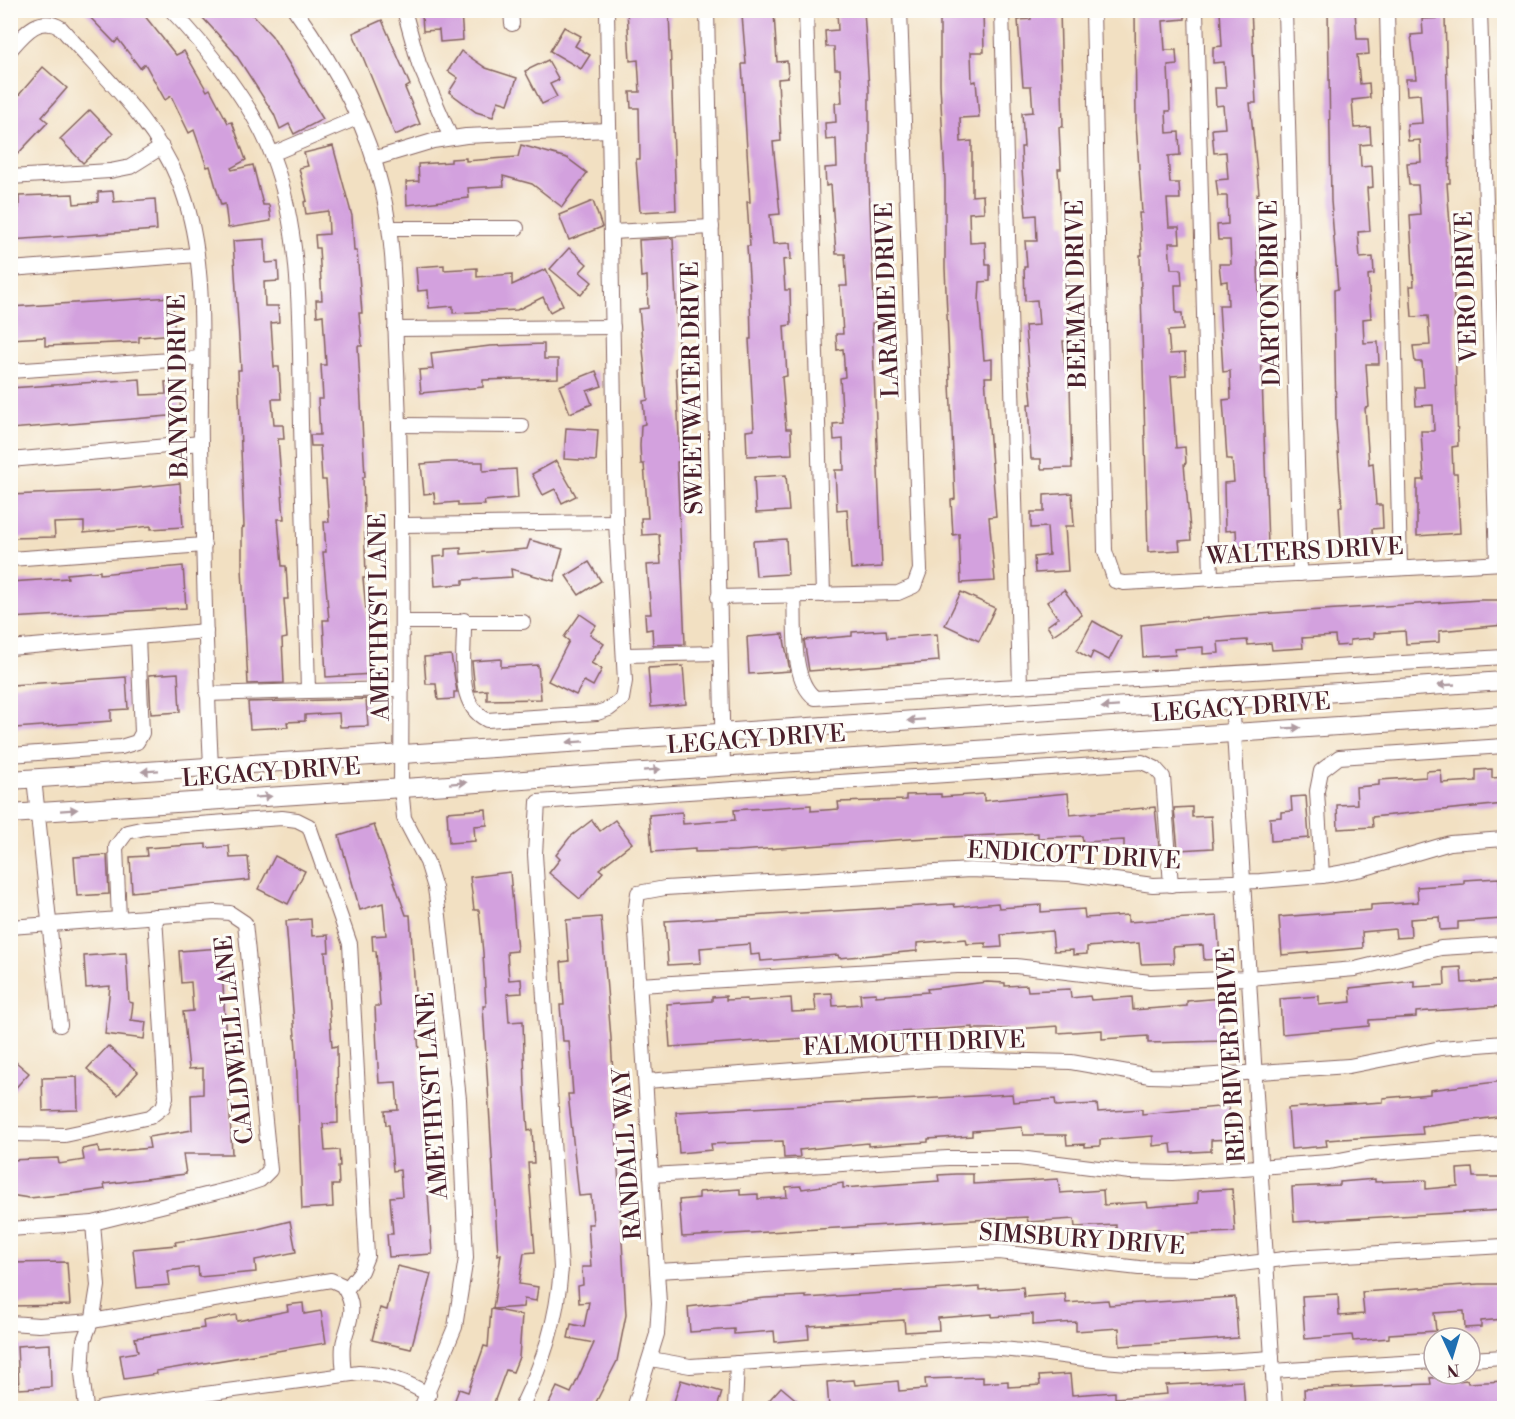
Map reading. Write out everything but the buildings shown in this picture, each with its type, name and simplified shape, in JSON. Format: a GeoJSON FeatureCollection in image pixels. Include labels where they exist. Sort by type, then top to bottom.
{"type":"FeatureCollection","features":[{"type":"Feature","properties":{"kind":"main road","name":"LEGACY DRIVE"},"geometry":{"type":"LineString","coordinates":[[10,780],[1504,681]]}},
{"type":"Feature","properties":{"kind":"main road","name":"LEGACY DRIVE"},"geometry":{"type":"LineString","coordinates":[[10,814],[1234,731],[1504,715]]}},
{"type":"Feature","properties":{"kind":"street"},"geometry":{"type":"LineString","coordinates":[[171,10],[219,65],[272,154],[294,245],[308,691]]}},
{"type":"Feature","properties":{"kind":"street","name":"AMETHYST LANE"},"geometry":{"type":"LineString","coordinates":[[295,10],[322,49],[357,118],[373,159],[390,228],[401,525],[403,754],[401,787],[404,818],[427,862],[435,888],[459,1098],[466,1258],[455,1327],[429,1395],[421,1408]]}},
{"type":"Feature","properties":{"kind":"street"},"geometry":{"type":"LineString","coordinates":[[404,10],[419,64],[451,138]]}},
{"type":"Feature","properties":{"kind":"street"},"geometry":{"type":"LineString","coordinates":[[464,620],[465,681],[468,704],[476,715],[487,720],[597,713],[609,709],[622,699],[625,655],[616,522],[607,10]]}},
{"type":"Feature","properties":{"kind":"street","name":"SWEETWATER DRIVE"},"geometry":{"type":"LineString","coordinates":[[707,10],[723,765]]}},
{"type":"Feature","properties":{"kind":"street"},"geometry":{"type":"LineString","coordinates":[[718,597],[824,595],[806,10]]}},
{"type":"Feature","properties":{"kind":"street","name":"LARAMIE DRIVE"},"geometry":{"type":"LineString","coordinates":[[824,595],[898,593],[914,586],[920,570],[900,10]]}},
{"type":"Feature","properties":{"kind":"street"},"geometry":{"type":"LineString","coordinates":[[1002,10],[1020,686]]}},
{"type":"Feature","properties":{"kind":"street","name":"BEEMAN DRIVE"},"geometry":{"type":"LineString","coordinates":[[1093,10],[1105,551],[1111,576]]}},
{"type":"Feature","properties":{"kind":"street"},"geometry":{"type":"LineString","coordinates":[[1196,10],[1211,579]]}},
{"type":"Feature","properties":{"kind":"street","name":"DARTON DRIVE"},"geometry":{"type":"LineString","coordinates":[[1285,10],[1300,574]]}},
{"type":"Feature","properties":{"kind":"street"},"geometry":{"type":"LineString","coordinates":[[1387,10],[1400,568]]}},
{"type":"Feature","properties":{"kind":"street","name":"VERO DRIVE"},"geometry":{"type":"LineString","coordinates":[[1480,10],[1501,563]]}},
{"type":"Feature","properties":{"kind":"street"},"geometry":{"type":"LineString","coordinates":[[10,50],[33,27],[48,17]]}},
{"type":"Feature","properties":{"kind":"street","name":"BANYON DRIVE"},"geometry":{"type":"LineString","coordinates":[[48,17],[61,28],[155,134],[189,208],[197,255],[207,694],[211,767],[209,800]]}},
{"type":"Feature","properties":{"kind":"street"},"geometry":{"type":"LineString","coordinates":[[272,154],[357,118]]}},
{"type":"Feature","properties":{"kind":"street"},"geometry":{"type":"LineString","coordinates":[[373,159],[451,138],[536,131],[609,130]]}},
{"type":"Feature","properties":{"kind":"street"},"geometry":{"type":"LineString","coordinates":[[10,177],[120,170],[144,160],[162,147]]}},
{"type":"Feature","properties":{"kind":"street"},"geometry":{"type":"LineString","coordinates":[[611,232],[712,227]]}},
{"type":"Feature","properties":{"kind":"street"},"geometry":{"type":"LineString","coordinates":[[390,228],[518,228]]}},
{"type":"Feature","properties":{"kind":"street"},"geometry":{"type":"LineString","coordinates":[[10,269],[197,255]]}},
{"type":"Feature","properties":{"kind":"street"},"geometry":{"type":"LineString","coordinates":[[395,329],[613,327]]}},
{"type":"Feature","properties":{"kind":"street"},"geometry":{"type":"LineString","coordinates":[[10,370],[200,358]]}},
{"type":"Feature","properties":{"kind":"street"},"geometry":{"type":"LineString","coordinates":[[399,425],[522,426]]}},
{"type":"Feature","properties":{"kind":"street"},"geometry":{"type":"LineString","coordinates":[[10,460],[201,443]]}},
{"type":"Feature","properties":{"kind":"street"},"geometry":{"type":"LineString","coordinates":[[401,525],[616,522]]}},
{"type":"Feature","properties":{"kind":"street"},"geometry":{"type":"LineString","coordinates":[[10,558],[204,545]]}},
{"type":"Feature","properties":{"kind":"street","name":"WALTERS DRIVE"},"geometry":{"type":"LineString","coordinates":[[1111,576],[1115,581],[1124,583],[1501,563]]}},
{"type":"Feature","properties":{"kind":"street"},"geometry":{"type":"LineString","coordinates":[[794,596],[798,676],[807,692],[815,698],[1504,657]]}},
{"type":"Feature","properties":{"kind":"street"},"geometry":{"type":"LineString","coordinates":[[402,622],[464,620],[523,622]]}},
{"type":"Feature","properties":{"kind":"street"},"geometry":{"type":"LineString","coordinates":[[10,648],[206,631]]}},
{"type":"Feature","properties":{"kind":"street"},"geometry":{"type":"LineString","coordinates":[[10,755],[121,747],[137,742],[142,733],[138,637]]}},
{"type":"Feature","properties":{"kind":"street"},"geometry":{"type":"LineString","coordinates":[[625,655],[719,653]]}},
{"type":"Feature","properties":{"kind":"street"},"geometry":{"type":"LineString","coordinates":[[207,694],[402,689]]}},
{"type":"Feature","properties":{"kind":"street","name":"RED RIVER DRIVE"},"geometry":{"type":"LineString","coordinates":[[1232,699],[1275,1408]]}},
{"type":"Feature","properties":{"kind":"street"},"geometry":{"type":"LineString","coordinates":[[1322,876],[1317,791],[1321,771],[1339,757],[1504,746]]}},
{"type":"Feature","properties":{"kind":"street"},"geometry":{"type":"LineString","coordinates":[[521,1408],[544,1359],[555,1322],[561,1268],[535,854],[538,802],[1142,762],[1155,768],[1163,777],[1171,885]]}},
{"type":"Feature","properties":{"kind":"street"},"geometry":{"type":"LineString","coordinates":[[34,778],[60,1026]]}},
{"type":"Feature","properties":{"kind":"street"},"geometry":{"type":"LineString","coordinates":[[120,919],[116,848],[127,832],[145,828],[282,818],[297,820],[309,826],[350,944],[367,1256],[361,1271],[346,1290]]}},
{"type":"Feature","properties":{"kind":"street","name":"ENDICOTT DRIVE"},"geometry":{"type":"LineString","coordinates":[[638,893],[665,888],[970,870],[1070,874],[1171,885],[1244,881],[1322,876],[1362,868],[1450,843],[1504,839]]}},
{"type":"Feature","properties":{"kind":"street","name":"RANDALL WAY"},"geometry":{"type":"LineString","coordinates":[[634,1408],[657,1334],[657,1271],[635,915],[638,893]]}},
{"type":"Feature","properties":{"kind":"street","name":"CALDWELL LANE"},"geometry":{"type":"LineString","coordinates":[[93,1223],[242,1186],[260,1180],[270,1170],[245,923],[230,913],[155,916]]}},
{"type":"Feature","properties":{"kind":"street"},"geometry":{"type":"LineString","coordinates":[[10,927],[155,916],[166,1097],[163,1107],[150,1117],[65,1134],[10,1134]]}},
{"type":"Feature","properties":{"kind":"street"},"geometry":{"type":"LineString","coordinates":[[639,986],[957,966],[1016,966],[1150,982],[1249,978],[1354,969],[1441,948],[1504,944]]}},
{"type":"Feature","properties":{"kind":"street","name":"FALMOUTH DRIVE"},"geometry":{"type":"LineString","coordinates":[[646,1081],[942,1059],[1071,1062],[1150,1076],[1185,1077],[1349,1066],[1441,1048],[1504,1043]]}},
{"type":"Feature","properties":{"kind":"street"},"geometry":{"type":"LineString","coordinates":[[651,1175],[948,1158],[1019,1158],[1130,1172],[1172,1173],[1329,1162],[1370,1154],[1504,1144]]}},
{"type":"Feature","properties":{"kind":"street"},"geometry":{"type":"LineString","coordinates":[[10,1229],[93,1223],[98,1286],[92,1321],[84,1340],[82,1373],[86,1408]]}},
{"type":"Feature","properties":{"kind":"street","name":"SIMSBURY DRIVE"},"geometry":{"type":"LineString","coordinates":[[657,1271],[999,1252],[1138,1268],[1200,1269],[1266,1262],[1504,1246]]}},
{"type":"Feature","properties":{"kind":"street"},"geometry":{"type":"LineString","coordinates":[[10,1323],[39,1325],[92,1321],[331,1280],[342,1285],[353,1306],[352,1322],[344,1341],[344,1374]]}},
{"type":"Feature","properties":{"kind":"street"},"geometry":{"type":"LineString","coordinates":[[651,1359],[690,1366],[1002,1348],[1091,1360],[1150,1364],[1422,1361]]}},
{"type":"Feature","properties":{"kind":"street"},"geometry":{"type":"LineString","coordinates":[[1482,1358],[1504,1356]]}},
{"type":"Feature","properties":{"kind":"street"},"geometry":{"type":"LineString","coordinates":[[735,1408],[737,1363]]}},
{"type":"Feature","properties":{"kind":"street"},"geometry":{"type":"LineString","coordinates":[[102,1408],[344,1374],[381,1374],[406,1381],[429,1395]]}}]}
